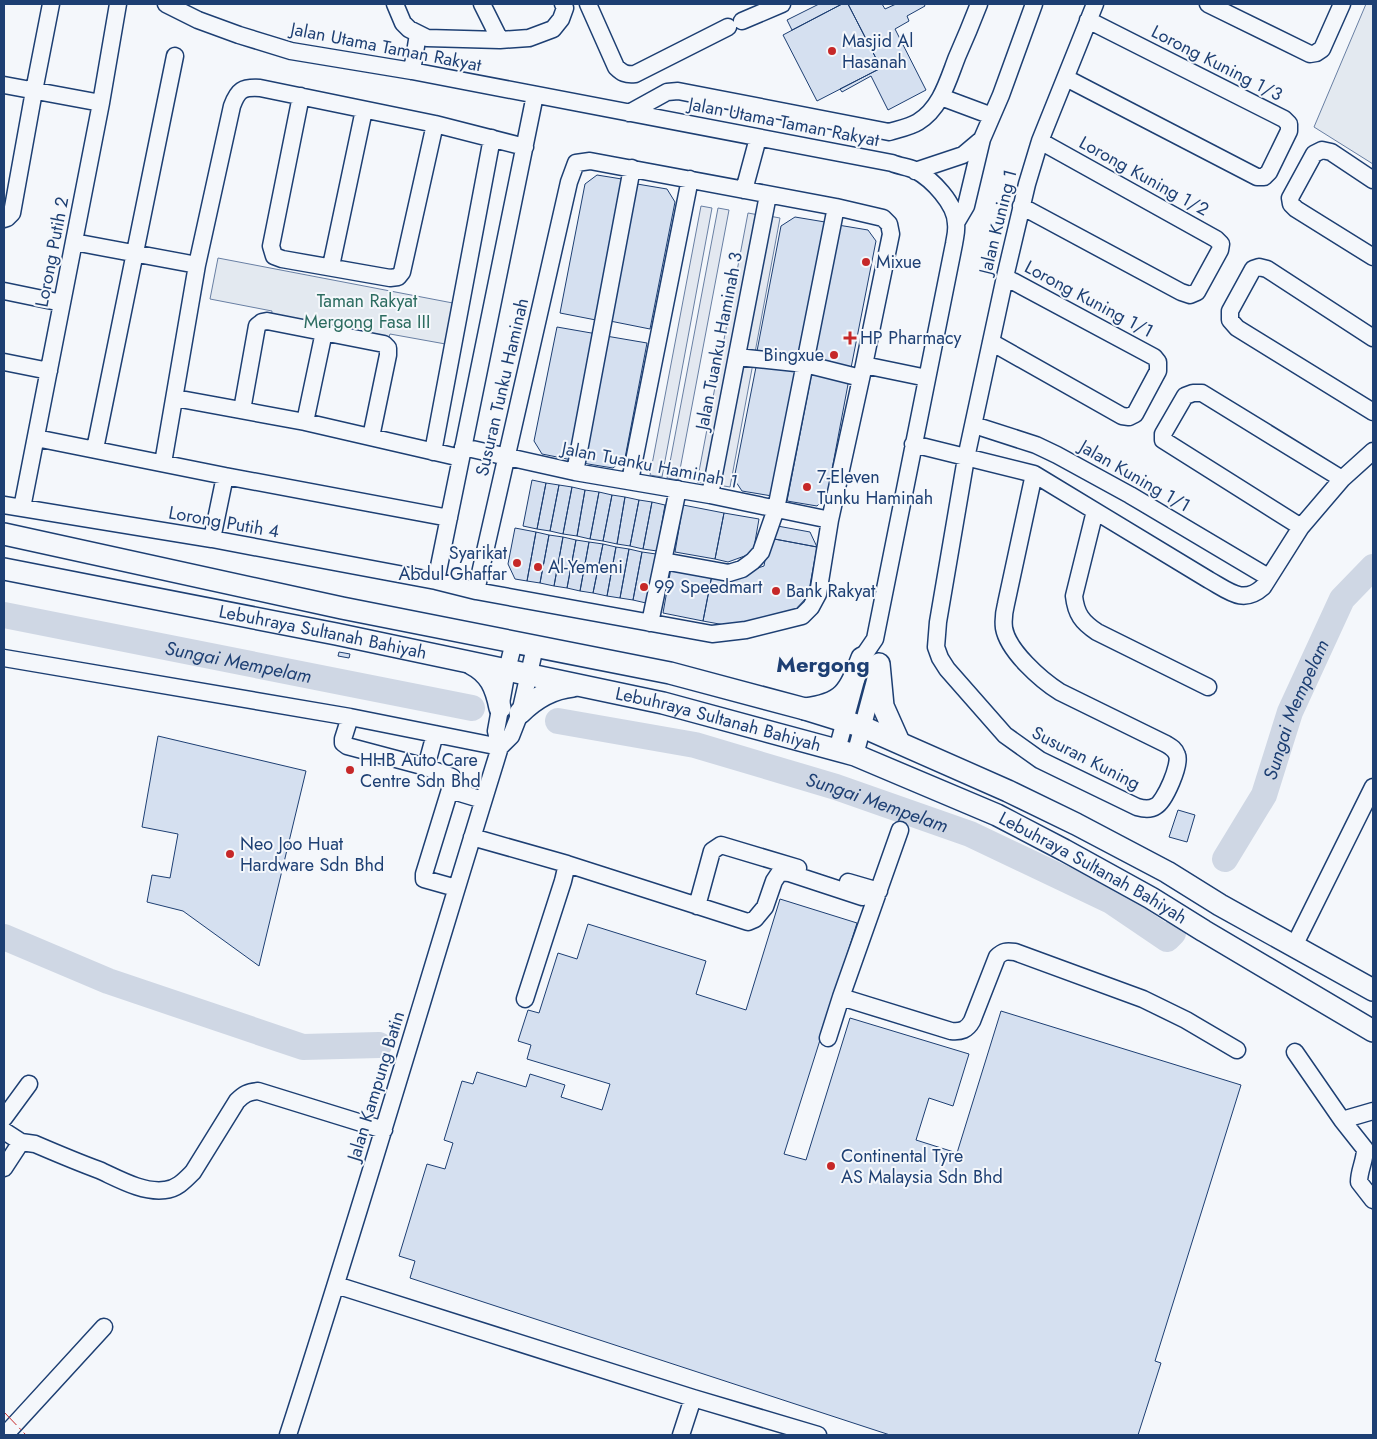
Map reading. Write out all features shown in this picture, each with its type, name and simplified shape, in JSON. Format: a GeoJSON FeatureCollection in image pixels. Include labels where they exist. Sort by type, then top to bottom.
{"type":"FeatureCollection","features":[{"type":"Feature","properties":{"kind":"main road","name":"Lebuhraya Sultanah Bahiyah"},"geometry":{"type":"LineString","coordinates":[[4,534],[342,608],[670,674],[805,709],[854,725],[899,742],[1008,791],[1167,872],[1220,905],[1373,990]]}},
{"type":"Feature","properties":{"kind":"main road","name":"Lebuhraya Sultanah Bahiyah"},"geometry":{"type":"LineString","coordinates":[[4,569],[336,634],[663,703],[846,753],[997,815],[1064,850],[1150,898],[1204,932],[1373,1031]]}},
{"type":"Feature","properties":{"kind":"main road"},"geometry":{"type":"LineString","coordinates":[[466,661],[480,668],[491,680],[510,710],[555,689],[578,685]]}},
{"type":"Feature","properties":{"kind":"main road"},"geometry":{"type":"LineString","coordinates":[[805,709],[822,707],[837,700],[849,689],[871,661]]}},
{"type":"Feature","properties":{"kind":"main road"},"geometry":{"type":"LineString","coordinates":[[871,661],[883,706],[899,742]]}},
{"type":"Feature","properties":{"kind":"street"},"geometry":{"type":"LineString","coordinates":[[8,216],[51,4]]}},
{"type":"Feature","properties":{"kind":"street","name":"Lorong Putih 2"},"geometry":{"type":"LineString","coordinates":[[22,508],[101,103],[118,4]]}},
{"type":"Feature","properties":{"kind":"street","name":"Jalan Utama Taman Rakyat"},"geometry":{"type":"LineString","coordinates":[[166,4],[198,20],[291,51],[412,71],[892,163],[915,171],[945,196],[956,223],[954,244],[871,661],[846,753]]}},
{"type":"Feature","properties":{"kind":"street"},"geometry":{"type":"LineString","coordinates":[[394,4],[408,29],[428,38],[500,40],[529,38],[553,29],[561,19],[564,8],[563,4]]}},
{"type":"Feature","properties":{"kind":"street"},"geometry":{"type":"LineString","coordinates":[[482,4],[500,40]]}},
{"type":"Feature","properties":{"kind":"street"},"geometry":{"type":"LineString","coordinates":[[588,4],[616,67],[622,73],[629,74],[635,74],[735,24],[782,4]]}},
{"type":"Feature","properties":{"kind":"street"},"geometry":{"type":"LineString","coordinates":[[629,113],[667,92],[678,92],[889,132],[917,123],[929,113],[941,98],[980,4]]}},
{"type":"Feature","properties":{"kind":"street"},"geometry":{"type":"LineString","coordinates":[[956,223],[966,206],[982,139],[1002,95],[1034,4]]}},
{"type":"Feature","properties":{"kind":"street","name":"Jalan Kuning 1"},"geometry":{"type":"LineString","coordinates":[[966,458],[1026,184],[1040,141],[1095,4]]}},
{"type":"Feature","properties":{"kind":"street"},"geometry":{"type":"LineString","coordinates":[[1208,4],[1310,54],[1322,49],[1342,4]]}},
{"type":"Feature","properties":{"kind":"street","name":"Lorong Kuning 1/3"},"geometry":{"type":"LineString","coordinates":[[1066,78],[1257,177],[1264,177],[1269,172],[1289,131],[1289,124],[1284,119],[1088,20]]}},
{"type":"Feature","properties":{"kind":"street"},"geometry":{"type":"LineString","coordinates":[[412,71],[418,34]]}},
{"type":"Feature","properties":{"kind":"street"},"geometry":{"type":"LineString","coordinates":[[95,449],[175,56]]}},
{"type":"Feature","properties":{"kind":"street"},"geometry":{"type":"LineString","coordinates":[[4,85],[101,103]]}},
{"type":"Feature","properties":{"kind":"street"},"geometry":{"type":"LineString","coordinates":[[163,463],[198,265],[232,106],[236,95],[242,89],[260,88],[301,96],[435,124],[525,147]]}},
{"type":"Feature","properties":{"kind":"street"},"geometry":{"type":"LineString","coordinates":[[436,581],[535,95]]}},
{"type":"Feature","properties":{"kind":"street"},"geometry":{"type":"LineString","coordinates":[[301,96],[272,246],[274,256],[282,259],[390,278],[398,277],[402,272],[435,124]]}},
{"type":"Feature","properties":{"kind":"street"},"geometry":{"type":"LineString","coordinates":[[941,98],[992,116]]}},
{"type":"Feature","properties":{"kind":"street"},"geometry":{"type":"LineString","coordinates":[[330,266],[364,110]]}},
{"type":"Feature","properties":{"kind":"street"},"geometry":{"type":"LineString","coordinates":[[433,452],[492,138]]}},
{"type":"Feature","properties":{"kind":"street"},"geometry":{"type":"LineString","coordinates":[[744,190],[758,138]]}},
{"type":"Feature","properties":{"kind":"street"},"geometry":{"type":"LineString","coordinates":[[915,171],[962,155],[982,139]]}},
{"type":"Feature","properties":{"kind":"street","name":"Lorong Kuning 1/2"},"geometry":{"type":"LineString","coordinates":[[1022,206],[1181,292],[1190,295],[1197,292],[1220,250],[1221,244],[1216,239],[1040,141]]}},
{"type":"Feature","properties":{"kind":"street"},"geometry":{"type":"LineString","coordinates":[[1373,180],[1331,152],[1322,150],[1314,154],[1290,198],[1291,204],[1296,209],[1373,257]]}},
{"type":"Feature","properties":{"kind":"street","name":"Susuran Tunku Haminah"},"geometry":{"type":"LineString","coordinates":[[476,590],[569,182],[576,164],[590,161],[632,168],[836,207],[883,218],[889,224],[891,234],[863,371]]}},
{"type":"Feature","properties":{"kind":"street"},"geometry":{"type":"LineString","coordinates":[[575,472],[632,168]]}},
{"type":"Feature","properties":{"kind":"street"},"geometry":{"type":"LineString","coordinates":[[630,481],[690,179]]}},
{"type":"Feature","properties":{"kind":"street","name":"Jalan Tuanku Haminah 3"},"geometry":{"type":"LineString","coordinates":[[710,495],[768,194]]}},
{"type":"Feature","properties":{"kind":"street"},"geometry":{"type":"LineString","coordinates":[[663,561],[729,573],[742,570],[761,552],[776,509],[836,207]]}},
{"type":"Feature","properties":{"kind":"street"},"geometry":{"type":"LineString","coordinates":[[74,242],[198,265]]}},
{"type":"Feature","properties":{"kind":"street"},"geometry":{"type":"LineString","coordinates":[[1373,338],[1267,269],[1259,267],[1253,270],[1230,311],[1230,320],[1237,328],[1373,412]]}},
{"type":"Feature","properties":{"kind":"street","name":"Lorong Kuning 1/1"},"geometry":{"type":"LineString","coordinates":[[991,342],[1122,416],[1129,417],[1135,414],[1156,364],[1005,277]]}},
{"type":"Feature","properties":{"kind":"street"},"geometry":{"type":"LineString","coordinates":[[4,291],[62,303]]}},
{"type":"Feature","properties":{"kind":"street"},"geometry":{"type":"LineString","coordinates":[[242,410],[257,326],[262,322],[268,321],[384,344],[388,348],[388,355],[371,437]]}},
{"type":"Feature","properties":{"kind":"street"},"geometry":{"type":"LineString","coordinates":[[305,422],[324,332]]}},
{"type":"Feature","properties":{"kind":"street"},"geometry":{"type":"LineString","coordinates":[[737,357],[927,378]]}},
{"type":"Feature","properties":{"kind":"street"},"geometry":{"type":"LineString","coordinates":[[4,362],[49,371]]}},
{"type":"Feature","properties":{"kind":"street"},"geometry":{"type":"LineString","coordinates":[[476,590],[712,634],[746,630],[802,616],[811,608],[818,594],[830,520],[863,371]]}},
{"type":"Feature","properties":{"kind":"street"},"geometry":{"type":"LineString","coordinates":[[1301,527],[1163,440],[1163,434],[1185,396],[1193,392],[1202,393],[1342,479]]}},
{"type":"Feature","properties":{"kind":"street","name":"Jalan Tuanku Haminah 1"},"geometry":{"type":"LineString","coordinates":[[174,398],[305,422],[433,452],[462,452],[507,457],[575,472],[710,495],[830,520]]}},
{"type":"Feature","properties":{"kind":"street","name":"Jalan Kuning 1/1"},"geometry":{"type":"LineString","coordinates":[[974,425],[1057,455],[1130,495],[1268,577]]}},
{"type":"Feature","properties":{"kind":"street"},"geometry":{"type":"LineString","coordinates":[[36,438],[449,518]]}},
{"type":"Feature","properties":{"kind":"street"},"geometry":{"type":"LineString","coordinates":[[913,444],[1034,474],[1238,596],[1246,596],[1259,591],[1263,587],[1301,527],[1342,479],[1373,451]]}},
{"type":"Feature","properties":{"kind":"street","name":"Susuran Kuning"},"geometry":{"type":"LineString","coordinates":[[966,458],[936,635],[936,646],[940,658],[994,725],[1027,753],[1137,807],[1150,809],[1161,801],[1176,768],[1178,760],[1175,750],[1052,687],[1025,662],[1007,639],[1004,623],[1006,604],[1034,474]]}},
{"type":"Feature","properties":{"kind":"street"},"geometry":{"type":"LineString","coordinates":[[212,539],[225,476]]}},
{"type":"Feature","properties":{"kind":"street"},"geometry":{"type":"LineString","coordinates":[[650,623],[678,489]]}},
{"type":"Feature","properties":{"kind":"street","name":"Lorong Putih 4"},"geometry":{"type":"LineString","coordinates":[[4,505],[212,539],[476,590]]}},
{"type":"Feature","properties":{"kind":"street"},"geometry":{"type":"LineString","coordinates":[[1095,511],[1074,596],[1075,607],[1079,616],[1086,625],[1097,632],[1208,687]]}},
{"type":"Feature","properties":{"kind":"street","name":"Jalan Kampung Batin"},"geometry":{"type":"LineString","coordinates":[[510,710],[507,670],[514,642]]}},
{"type":"Feature","properties":{"kind":"street","name":"Jalan Kampung Batin"},"geometry":{"type":"LineString","coordinates":[[288,1435],[384,1130],[500,747],[496,731],[510,710],[528,675],[535,647]]}},
{"type":"Feature","properties":{"kind":"street"},"geometry":{"type":"LineString","coordinates":[[4,658],[350,717],[500,747]]}},
{"type":"Feature","properties":{"kind":"street"},"geometry":{"type":"LineString","coordinates":[[350,717],[342,743],[347,746],[426,767],[452,778],[424,879],[456,888]]}},
{"type":"Feature","properties":{"kind":"street"},"geometry":{"type":"LineString","coordinates":[[426,767],[435,734]]}},
{"type":"Feature","properties":{"kind":"street"},"geometry":{"type":"LineString","coordinates":[[1294,946],[1373,787]]}},
{"type":"Feature","properties":{"kind":"street"},"geometry":{"type":"LineString","coordinates":[[450,790],[483,800]]}},
{"type":"Feature","properties":{"kind":"street"},"geometry":{"type":"LineString","coordinates":[[828,1038],[900,830]]}},
{"type":"Feature","properties":{"kind":"street"},"geometry":{"type":"LineString","coordinates":[[472,837],[566,864],[748,922],[755,919],[765,908],[774,881],[780,872],[789,873],[862,897]]}},
{"type":"Feature","properties":{"kind":"street"},"geometry":{"type":"LineString","coordinates":[[697,906],[712,852],[721,845],[878,891]]}},
{"type":"Feature","properties":{"kind":"street"},"geometry":{"type":"LineString","coordinates":[[526,999],[563,881],[566,864]]}},
{"type":"Feature","properties":{"kind":"street"},"geometry":{"type":"LineString","coordinates":[[841,997],[958,1032],[968,1027],[972,1021],[997,958],[1006,951],[1015,952],[1143,999],[1186,1020],[1237,1050]]}},
{"type":"Feature","properties":{"kind":"street"},"geometry":{"type":"LineString","coordinates":[[1295,1052],[1342,1120],[1365,1149],[1364,1163],[1359,1173],[1359,1182],[1373,1200]]}},
{"type":"Feature","properties":{"kind":"street"},"geometry":{"type":"LineString","coordinates":[[4,1118],[29,1084]]}},
{"type":"Feature","properties":{"kind":"street"},"geometry":{"type":"LineString","coordinates":[[4,1131],[21,1142],[34,1144],[137,1186],[156,1191],[176,1187],[194,1172],[237,1101],[243,1094],[250,1092],[258,1091],[384,1130]]}},
{"type":"Feature","properties":{"kind":"street"},"geometry":{"type":"LineString","coordinates":[[1342,1120],[1373,1111]]}},
{"type":"Feature","properties":{"kind":"street"},"geometry":{"type":"LineString","coordinates":[[4,1168],[21,1142]]}},
{"type":"Feature","properties":{"kind":"street"},"geometry":{"type":"LineString","coordinates":[[336,1285],[693,1398],[818,1435]]}},
{"type":"Feature","properties":{"kind":"street"},"geometry":{"type":"LineString","coordinates":[[5,1435],[104,1326]]}},
{"type":"Feature","properties":{"kind":"street"},"geometry":{"type":"LineString","coordinates":[[681,1435],[693,1398]]}},
{"type":"Feature","properties":{"kind":"green space"},"geometry":{"type":"Polygon","coordinates":[[[1366,4],[1373,4],[1373,164],[1314,127],[1366,4]]]}},
{"type":"Feature","properties":{"kind":"green space","name":"Taman Rakyat Mergong Fasa III"},"geometry":{"type":"Polygon","coordinates":[[[218,258],[458,304],[451,345],[390,334],[388,340],[271,318],[272,311],[210,299],[218,258]]]}},
{"type":"Feature","properties":{"kind":"shaded area"},"geometry":{"type":"Polygon","coordinates":[[[701,206],[712,208],[662,477],[650,475],[701,206]]]}},
{"type":"Feature","properties":{"kind":"shaded area"},"geometry":{"type":"Polygon","coordinates":[[[718,208],[729,210],[678,480],[667,478],[718,208]]]}},
{"type":"Feature","properties":{"kind":"shaded area"},"geometry":{"type":"Polygon","coordinates":[[[748,213],[759,215],[708,484],[697,482],[748,213]]]}},
{"type":"Feature","properties":{"kind":"shaded area"},"geometry":{"type":"Polygon","coordinates":[[[769,216],[780,218],[730,487],[718,485],[769,216]]]}},
{"type":"Feature","properties":{"kind":"building"},"geometry":{"type":"Polygon","coordinates":[[[819,4],[842,4],[792,30],[787,20],[819,4]]]}},
{"type":"Feature","properties":{"kind":"building","name":"Masjid Al Hasanah"},"geometry":{"type":"Polygon","coordinates":[[[842,4],[848,4],[881,68],[817,101],[783,35],[842,4]]]}},
{"type":"Feature","properties":{"kind":"building"},"geometry":{"type":"Polygon","coordinates":[[[848,4],[882,4],[885,9],[896,4],[924,4],[925,6],[907,16],[909,21],[895,29],[926,90],[888,110],[871,76],[842,92],[840,89],[881,68],[848,4]]]}},
{"type":"Feature","properties":{"kind":"building"},"geometry":{"type":"Polygon","coordinates":[[[597,175],[628,180],[601,321],[560,313],[585,184],[597,175]]]}},
{"type":"Feature","properties":{"kind":"building"},"geometry":{"type":"Polygon","coordinates":[[[637,184],[667,189],[675,202],[650,329],[610,321],[637,184]]]}},
{"type":"Feature","properties":{"kind":"building"},"geometry":{"type":"Polygon","coordinates":[[[795,217],[825,222],[800,359],[757,351],[781,226],[795,217]]]}},
{"type":"Feature","properties":{"kind":"building"},"geometry":{"type":"Polygon","coordinates":[[[838,225],[868,230],[876,241],[851,368],[812,361],[838,225]]]}},
{"type":"Feature","properties":{"kind":"building"},"geometry":{"type":"Polygon","coordinates":[[[557,327],[597,334],[572,460],[542,454],[534,441],[557,327]]]}},
{"type":"Feature","properties":{"kind":"building"},"geometry":{"type":"Polygon","coordinates":[[[606,336],[647,343],[625,458],[613,468],[582,463],[606,336]]]}},
{"type":"Feature","properties":{"kind":"building"},"geometry":{"type":"Polygon","coordinates":[[[757,362],[797,369],[772,496],[742,491],[734,479],[757,362]]]}},
{"type":"Feature","properties":{"kind":"building"},"geometry":{"type":"Polygon","coordinates":[[[812,372],[849,379],[827,496],[817,506],[787,501],[812,372]]]}},
{"type":"Feature","properties":{"kind":"building"},"geometry":{"type":"Polygon","coordinates":[[[532,480],[546,483],[537,529],[523,526],[532,480]]]}},
{"type":"Feature","properties":{"kind":"building"},"geometry":{"type":"Polygon","coordinates":[[[546,483],[559,485],[550,531],[537,529],[546,483]]]}},
{"type":"Feature","properties":{"kind":"building"},"geometry":{"type":"Polygon","coordinates":[[[559,485],[572,487],[563,534],[550,531],[559,485]]]}},
{"type":"Feature","properties":{"kind":"building"},"geometry":{"type":"Polygon","coordinates":[[[572,487],[585,490],[577,536],[563,534],[572,487]]]}},
{"type":"Feature","properties":{"kind":"building"},"geometry":{"type":"Polygon","coordinates":[[[585,490],[599,492],[590,539],[577,536],[585,490]]]}},
{"type":"Feature","properties":{"kind":"building"},"geometry":{"type":"Polygon","coordinates":[[[599,492],[612,495],[603,541],[590,539],[599,492]]]}},
{"type":"Feature","properties":{"kind":"building"},"geometry":{"type":"Polygon","coordinates":[[[612,495],[625,497],[617,544],[603,541],[612,495]]]}},
{"type":"Feature","properties":{"kind":"building"},"geometry":{"type":"Polygon","coordinates":[[[625,497],[639,500],[630,546],[617,544],[625,497]]]}},
{"type":"Feature","properties":{"kind":"building"},"geometry":{"type":"Polygon","coordinates":[[[639,500],[652,502],[643,549],[630,546],[639,500]]]}},
{"type":"Feature","properties":{"kind":"building"},"geometry":{"type":"Polygon","coordinates":[[[652,502],[665,505],[657,551],[643,549],[652,502]]]}},
{"type":"Feature","properties":{"kind":"building"},"geometry":{"type":"Polygon","coordinates":[[[683,505],[724,513],[715,559],[675,552],[683,505]]]}},
{"type":"Feature","properties":{"kind":"building"},"geometry":{"type":"Polygon","coordinates":[[[724,513],[759,519],[753,553],[728,562],[715,559],[724,513]]]}},
{"type":"Feature","properties":{"kind":"building"},"geometry":{"type":"Polygon","coordinates":[[[772,525],[810,532],[817,547],[769,538],[772,525]]]}},
{"type":"Feature","properties":{"kind":"building"},"geometry":{"type":"Polygon","coordinates":[[[515,528],[536,532],[527,581],[515,579],[508,564],[515,528]]]}},
{"type":"Feature","properties":{"kind":"building"},"geometry":{"type":"Polygon","coordinates":[[[536,532],[549,535],[540,583],[527,581],[536,532]]]}},
{"type":"Feature","properties":{"kind":"building"},"geometry":{"type":"Polygon","coordinates":[[[549,535],[563,537],[554,586],[540,583],[549,535]]]}},
{"type":"Feature","properties":{"kind":"building"},"geometry":{"type":"Polygon","coordinates":[[[563,537],[576,540],[567,588],[554,586],[563,537]]]}},
{"type":"Feature","properties":{"kind":"building"},"geometry":{"type":"Polygon","coordinates":[[[769,538],[817,547],[808,596],[794,611],[730,626],[703,621],[712,575],[727,578],[764,566],[769,538]]]}},
{"type":"Feature","properties":{"kind":"building"},"geometry":{"type":"Polygon","coordinates":[[[576,540],[589,542],[580,591],[567,588],[576,540]]]}},
{"type":"Feature","properties":{"kind":"building"},"geometry":{"type":"Polygon","coordinates":[[[589,542],[603,544],[593,593],[580,591],[589,542]]]}},
{"type":"Feature","properties":{"kind":"building"},"geometry":{"type":"Polygon","coordinates":[[[603,544],[616,547],[607,596],[593,593],[603,544]]]}},
{"type":"Feature","properties":{"kind":"building"},"geometry":{"type":"Polygon","coordinates":[[[616,547],[629,549],[620,598],[607,596],[616,547]]]}},
{"type":"Feature","properties":{"kind":"building"},"geometry":{"type":"Polygon","coordinates":[[[629,549],[642,552],[633,600],[620,598],[629,549]]]}},
{"type":"Feature","properties":{"kind":"building"},"geometry":{"type":"Polygon","coordinates":[[[642,552],[656,554],[646,603],[633,600],[642,552]]]}},
{"type":"Feature","properties":{"kind":"building"},"geometry":{"type":"Polygon","coordinates":[[[671,568],[712,575],[703,621],[663,613],[671,568]]]}},
{"type":"Feature","properties":{"kind":"building"},"geometry":{"type":"Polygon","coordinates":[[[339,652],[350,654],[349,658],[338,656],[339,652]]]}},
{"type":"Feature","properties":{"kind":"building","name":"Neo Joo Huat Hardware Sdn Bhd"},"geometry":{"type":"Polygon","coordinates":[[[158,736],[306,771],[259,966],[183,911],[147,902],[152,875],[170,878],[178,834],[142,827],[158,736]]]}},
{"type":"Feature","properties":{"kind":"building"},"geometry":{"type":"Polygon","coordinates":[[[1178,810],[1195,815],[1187,842],[1169,837],[1178,810]]]}},
{"type":"Feature","properties":{"kind":"building","name":"Continental Tyre AS Malaysia Sdn Bhd"},"geometry":{"type":"Polygon","coordinates":[[[780,899],[857,923],[784,1154],[806,1160],[850,1018],[969,1054],[953,1106],[929,1098],[916,1140],[957,1153],[1001,1011],[1241,1085],[1155,1361],[1161,1363],[1138,1435],[890,1435],[410,1278],[415,1261],[399,1256],[427,1164],[445,1169],[453,1143],[444,1140],[462,1081],[473,1084],[477,1072],[526,1087],[530,1074],[565,1085],[561,1097],[602,1110],[610,1084],[527,1059],[531,1045],[518,1041],[528,1010],[539,1013],[558,953],[577,959],[588,924],[706,961],[696,994],[746,1010],[780,899]]]}},
{"type":"Feature","properties":{"kind":"waterway","name":"Sungai Mempelam"},"geometry":{"type":"LineString","coordinates":[[1225,859],[1264,795],[1290,712],[1342,599],[1373,567]]}},
{"type":"Feature","properties":{"kind":"waterway","name":"Sungai Mempelam"},"geometry":{"type":"LineString","coordinates":[[4,615],[472,708]]}},
{"type":"Feature","properties":{"kind":"waterway","name":"Sungai Mempelam"},"geometry":{"type":"LineString","coordinates":[[558,721],[695,745],[836,787],[970,834],[1111,901],[1167,939],[1173,933]]}},
{"type":"Feature","properties":{"kind":"waterway"},"geometry":{"type":"LineString","coordinates":[[4,937],[108,981],[303,1047],[379,1045]]}},
{"type":"Feature","properties":{"kind":"power"},"geometry":{"type":"LineString","coordinates":[[4,1412],[26,1435]]}},
{"type":"Feature","properties":{"kind":"place","name":"Masjid Al Hasanah"},"geometry":{"type":"Point","coordinates":[832,51]}},
{"type":"Feature","properties":{"kind":"place","name":"Mixue"},"geometry":{"type":"Point","coordinates":[866,262]}},
{"type":"Feature","properties":{"kind":"place","name":"HP Pharmacy"},"geometry":{"type":"Point","coordinates":[850,338]}},
{"type":"Feature","properties":{"kind":"place","name":"Bingxue"},"geometry":{"type":"Point","coordinates":[834,355]}},
{"type":"Feature","properties":{"kind":"place","name":"7-Eleven Tunku Haminah"},"geometry":{"type":"Point","coordinates":[807,487]}},
{"type":"Feature","properties":{"kind":"place","name":"Syarikat Abdul Ghaffar"},"geometry":{"type":"Point","coordinates":[517,563]}},
{"type":"Feature","properties":{"kind":"place","name":"Al-Yemeni"},"geometry":{"type":"Point","coordinates":[538,567]}},
{"type":"Feature","properties":{"kind":"place","name":"99 Speedmart"},"geometry":{"type":"Point","coordinates":[644,587]}},
{"type":"Feature","properties":{"kind":"place","name":"Bank Rakyat"},"geometry":{"type":"Point","coordinates":[776,591]}},
{"type":"Feature","properties":{"kind":"place","name":"HHB Auto Care Centre Sdn Bhd"},"geometry":{"type":"Point","coordinates":[350,770]}},
{"type":"Feature","properties":{"kind":"place","name":"Neo Joo Huat Hardware Sdn Bhd"},"geometry":{"type":"Point","coordinates":[230,854]}},
{"type":"Feature","properties":{"kind":"place","name":"Continental Tyre AS Malaysia Sdn Bhd"},"geometry":{"type":"Point","coordinates":[831,1166]}},
{"type":"Feature","properties":{"kind":"district","name":"Mergong"},"geometry":{"type":"Point","coordinates":[823,664]}}]}
